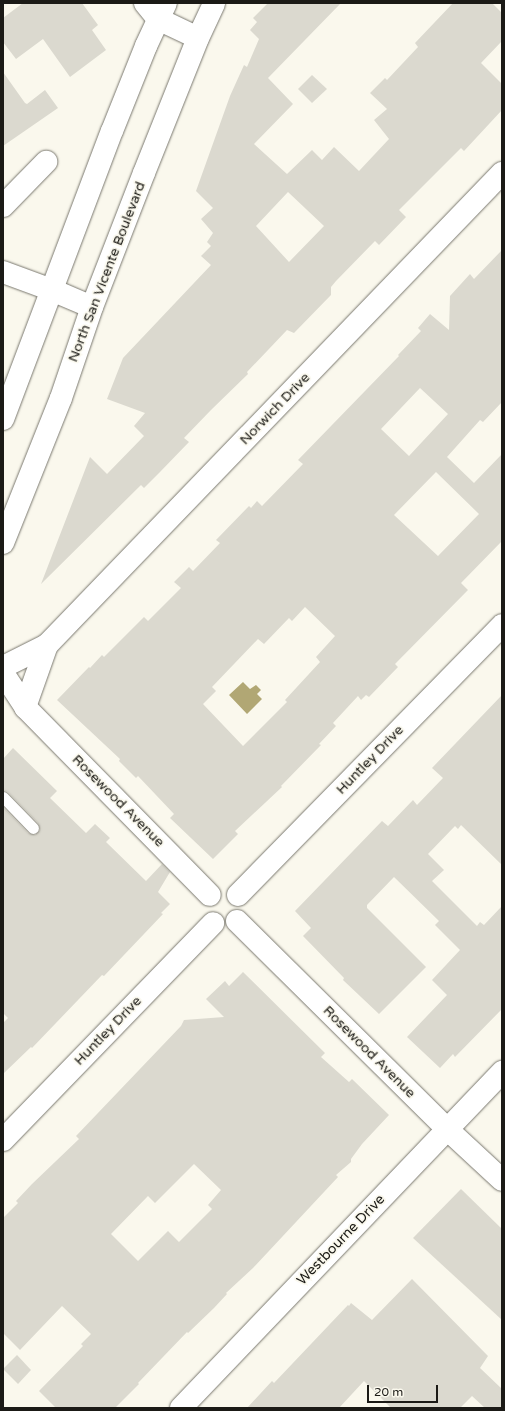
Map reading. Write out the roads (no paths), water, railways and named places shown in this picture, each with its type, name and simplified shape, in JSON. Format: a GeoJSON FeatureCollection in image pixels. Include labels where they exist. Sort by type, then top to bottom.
{"type":"FeatureCollection","features":[{"type":"Feature","properties":{"kind":"street","name":"North San Vicente Boulevard"},"geometry":{"type":"LineString","coordinates":[[3,543],[61,398],[92,307],[198,38],[214,3]]}},
{"type":"Feature","properties":{"kind":"street"},"geometry":{"type":"LineString","coordinates":[[3,419],[157,8],[198,38]]}},
{"type":"Feature","properties":{"kind":"street"},"geometry":{"type":"LineString","coordinates":[[3,206],[46,162]]}},
{"type":"Feature","properties":{"kind":"street","name":"Norwich Drive"},"geometry":{"type":"LineString","coordinates":[[3,668],[47,645],[502,173]]}},
{"type":"Feature","properties":{"kind":"street"},"geometry":{"type":"LineString","coordinates":[[3,272],[92,307]]}},
{"type":"Feature","properties":{"kind":"street","name":"Huntley Drive"},"geometry":{"type":"LineString","coordinates":[[238,895],[502,625]]}},
{"type":"Feature","properties":{"kind":"street","name":"Norwich Drive"},"geometry":{"type":"LineString","coordinates":[[25,707],[47,645]]}},
{"type":"Feature","properties":{"kind":"street","name":"Rosewood Avenue"},"geometry":{"type":"LineString","coordinates":[[3,673],[25,707],[210,895]]}},
{"type":"Feature","properties":{"kind":"street","name":"Rosewood Avenue"},"geometry":{"type":"LineString","coordinates":[[3,700],[25,707]]}},
{"type":"Feature","properties":{"kind":"street"},"geometry":{"type":"LineString","coordinates":[[221,889],[228,889],[238,895],[243,906],[237,922],[225,927],[213,923],[208,918],[206,906],[210,895],[221,889]]}},
{"type":"Feature","properties":{"kind":"street","name":"Rosewood Avenue"},"geometry":{"type":"LineString","coordinates":[[237,922],[447,1129],[502,1180]]}},
{"type":"Feature","properties":{"kind":"street","name":"Huntley Drive"},"geometry":{"type":"LineString","coordinates":[[3,1140],[213,923]]}},
{"type":"Feature","properties":{"kind":"street","name":"Westbourne Drive"},"geometry":{"type":"LineString","coordinates":[[181,1408],[502,1072]]}},
{"type":"Feature","properties":{"kind":"lane"},"geometry":{"type":"LineString","coordinates":[[3,797],[33,828]]}}]}
